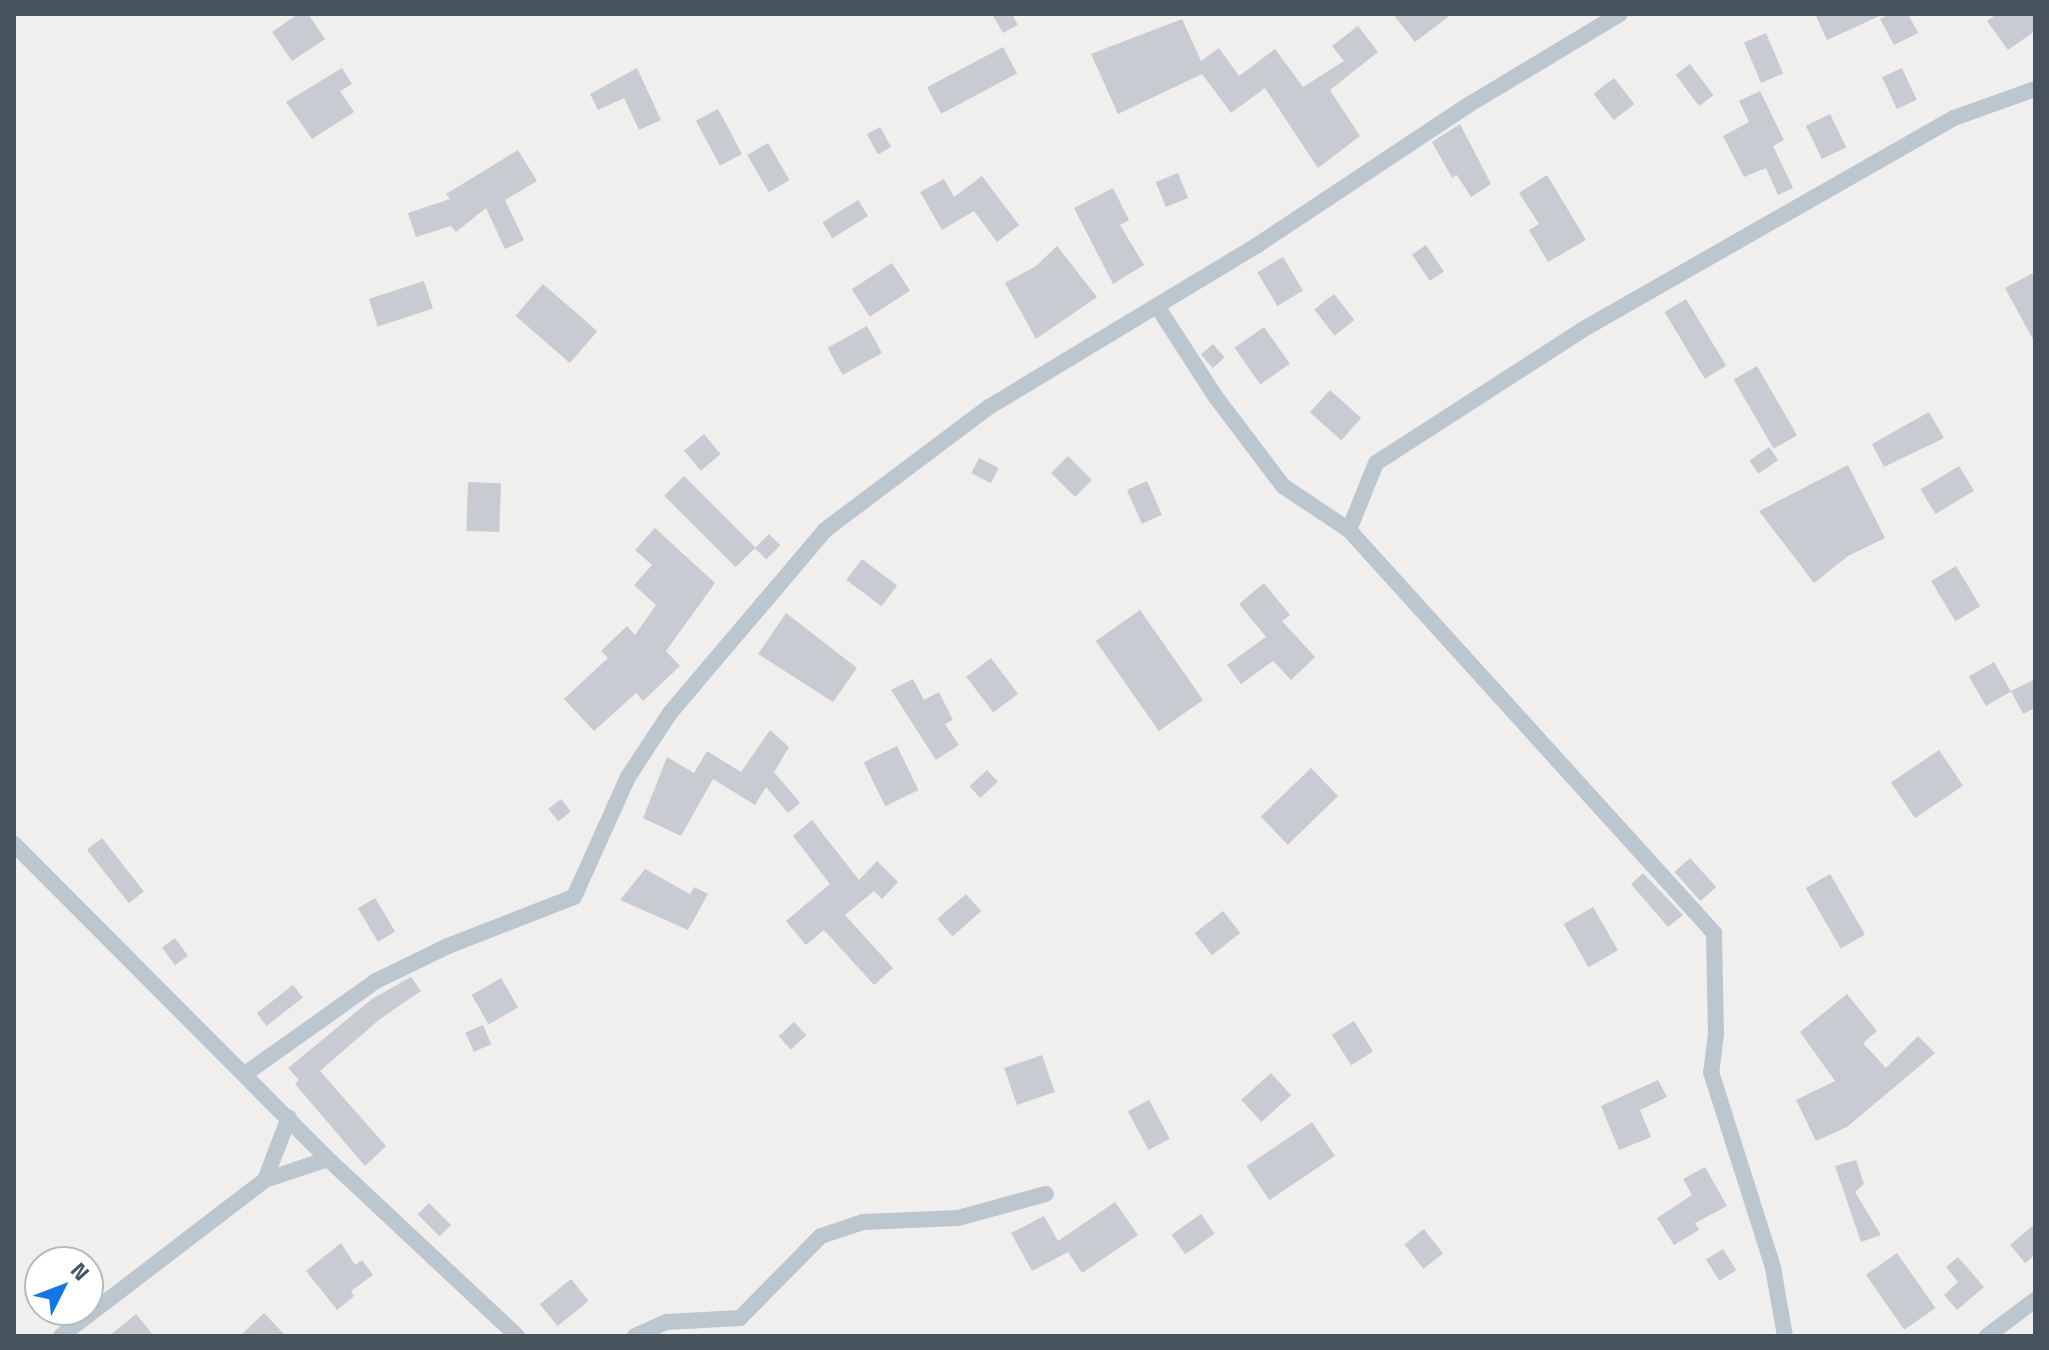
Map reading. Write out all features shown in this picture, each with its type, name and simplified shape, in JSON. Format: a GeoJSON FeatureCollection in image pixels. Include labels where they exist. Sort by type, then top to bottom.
{"type":"FeatureCollection","features":[{"type":"Feature","properties":{"kind":"street"},"geometry":{"type":"LineString","coordinates":[[245,1074],[376,981],[448,946],[574,897],[628,777],[670,713],[825,530],[989,407],[1157,306],[1620,14]]}},
{"type":"Feature","properties":{"kind":"street"},"geometry":{"type":"LineString","coordinates":[[1349,530],[1376,463],[1582,330],[1954,118],[2035,89]]}},
{"type":"Feature","properties":{"kind":"street"},"geometry":{"type":"LineString","coordinates":[[1157,306],[1215,396],[1283,486],[1349,530],[1714,933],[1716,1034],[1711,1072],[1769,1254],[1785,1336]]}},
{"type":"Feature","properties":{"kind":"street"},"geometry":{"type":"LineString","coordinates":[[14,844],[328,1159],[517,1336]]}},
{"type":"Feature","properties":{"kind":"street"},"geometry":{"type":"LineString","coordinates":[[265,1180],[289,1117]]}},
{"type":"Feature","properties":{"kind":"street"},"geometry":{"type":"LineString","coordinates":[[61,1336],[265,1180],[328,1159]]}},
{"type":"Feature","properties":{"kind":"street"},"geometry":{"type":"LineString","coordinates":[[635,1336],[667,1322],[740,1318],[821,1236],[863,1222],[958,1218],[1046,1194]]}},
{"type":"Feature","properties":{"kind":"street"},"geometry":{"type":"LineString","coordinates":[[1987,1336],[2035,1300]]}},
{"type":"Feature","properties":{"kind":"building"},"geometry":{"type":"Polygon","coordinates":[[[298,14],[308,14],[325,39],[292,61],[272,32],[298,14]]]}},
{"type":"Feature","properties":{"kind":"building"},"geometry":{"type":"Polygon","coordinates":[[[992,14],[1012,14],[1018,25],[1003,33],[992,14]]]}},
{"type":"Feature","properties":{"kind":"building"},"geometry":{"type":"Polygon","coordinates":[[[1393,14],[1452,14],[1415,42],[1393,14]]]}},
{"type":"Feature","properties":{"kind":"building"},"geometry":{"type":"Polygon","coordinates":[[[1815,14],[1884,14],[1827,40],[1815,14]]]}},
{"type":"Feature","properties":{"kind":"building"},"geometry":{"type":"Polygon","coordinates":[[[1890,14],[1908,14],[1918,33],[1894,45],[1880,19],[1890,14]]]}},
{"type":"Feature","properties":{"kind":"building"},"geometry":{"type":"Polygon","coordinates":[[[1997,14],[2035,14],[2035,31],[2008,50],[1987,21],[1997,14]]]}},
{"type":"Feature","properties":{"kind":"building"},"geometry":{"type":"Polygon","coordinates":[[[1182,19],[1201,61],[1219,48],[1239,76],[1275,49],[1303,87],[1344,61],[1332,46],[1358,26],[1378,52],[1330,90],[1360,136],[1318,168],[1265,88],[1231,113],[1202,74],[1118,114],[1091,54],[1182,19]]]}},
{"type":"Feature","properties":{"kind":"building"},"geometry":{"type":"Polygon","coordinates":[[[1766,33],[1783,74],[1761,83],[1744,42],[1766,33]]]}},
{"type":"Feature","properties":{"kind":"building"},"geometry":{"type":"Polygon","coordinates":[[[1003,47],[1017,73],[941,114],[927,87],[1003,47]]]}},
{"type":"Feature","properties":{"kind":"building"},"geometry":{"type":"Polygon","coordinates":[[[1690,64],[1713,95],[1699,106],[1676,75],[1690,64]]]}},
{"type":"Feature","properties":{"kind":"building"},"geometry":{"type":"Polygon","coordinates":[[[342,68],[352,84],[340,91],[354,112],[312,139],[286,102],[342,68]]]}},
{"type":"Feature","properties":{"kind":"building"},"geometry":{"type":"Polygon","coordinates":[[[637,68],[661,120],[639,130],[624,98],[598,110],[590,94],[637,68]]]}},
{"type":"Feature","properties":{"kind":"building"},"geometry":{"type":"Polygon","coordinates":[[[1902,68],[1917,100],[1897,109],[1882,77],[1902,68]]]}},
{"type":"Feature","properties":{"kind":"building"},"geometry":{"type":"Polygon","coordinates":[[[1614,78],[1634,104],[1614,120],[1594,94],[1614,78]]]}},
{"type":"Feature","properties":{"kind":"building"},"geometry":{"type":"Polygon","coordinates":[[[1760,91],[1784,140],[1773,146],[1793,188],[1778,195],[1766,168],[1744,177],[1723,136],[1749,122],[1739,101],[1760,91]]]}},
{"type":"Feature","properties":{"kind":"building"},"geometry":{"type":"Polygon","coordinates":[[[718,109],[742,154],[720,166],[696,121],[718,109]]]}},
{"type":"Feature","properties":{"kind":"building"},"geometry":{"type":"Polygon","coordinates":[[[1830,114],[1846,147],[1822,159],[1806,126],[1830,114]]]}},
{"type":"Feature","properties":{"kind":"building"},"geometry":{"type":"Polygon","coordinates":[[[1460,124],[1491,184],[1471,197],[1457,175],[1452,178],[1432,142],[1460,124]]]}},
{"type":"Feature","properties":{"kind":"building"},"geometry":{"type":"Polygon","coordinates":[[[880,127],[891,147],[878,154],[867,134],[880,127]]]}},
{"type":"Feature","properties":{"kind":"building"},"geometry":{"type":"Polygon","coordinates":[[[768,143],[790,180],[769,192],[747,155],[768,143]]]}},
{"type":"Feature","properties":{"kind":"building"},"geometry":{"type":"Polygon","coordinates":[[[518,150],[537,181],[505,200],[524,240],[505,249],[486,208],[456,232],[451,226],[416,237],[408,213],[450,199],[446,194],[518,150]]]}},
{"type":"Feature","properties":{"kind":"building"},"geometry":{"type":"Polygon","coordinates":[[[1178,173],[1188,198],[1166,207],[1156,182],[1178,173]]]}},
{"type":"Feature","properties":{"kind":"building"},"geometry":{"type":"Polygon","coordinates":[[[1547,175],[1586,240],[1548,262],[1529,230],[1539,224],[1519,193],[1547,175]]]}},
{"type":"Feature","properties":{"kind":"building"},"geometry":{"type":"Polygon","coordinates":[[[982,176],[1019,225],[997,242],[974,211],[942,230],[920,192],[944,179],[954,197],[982,176]]]}},
{"type":"Feature","properties":{"kind":"building"},"geometry":{"type":"Polygon","coordinates":[[[1113,188],[1129,220],[1120,225],[1144,265],[1113,284],[1074,208],[1113,188]]]}},
{"type":"Feature","properties":{"kind":"building"},"geometry":{"type":"Polygon","coordinates":[[[858,200],[868,216],[832,238],[822,222],[858,200]]]}},
{"type":"Feature","properties":{"kind":"building"},"geometry":{"type":"Polygon","coordinates":[[[1426,245],[1444,272],[1430,281],[1412,255],[1426,245]]]}},
{"type":"Feature","properties":{"kind":"building"},"geometry":{"type":"Polygon","coordinates":[[[1057,246],[1097,297],[1036,339],[1005,283],[1036,266],[1057,246]]]}},
{"type":"Feature","properties":{"kind":"building"},"geometry":{"type":"Polygon","coordinates":[[[1283,257],[1303,290],[1277,306],[1257,272],[1283,257]]]}},
{"type":"Feature","properties":{"kind":"building"},"geometry":{"type":"Polygon","coordinates":[[[892,263],[910,291],[870,317],[852,289],[892,263]]]}},
{"type":"Feature","properties":{"kind":"building"},"geometry":{"type":"Polygon","coordinates":[[[2035,272],[2035,343],[2005,288],[2035,272]]]}},
{"type":"Feature","properties":{"kind":"building"},"geometry":{"type":"Polygon","coordinates":[[[424,281],[433,309],[378,327],[369,299],[424,281]]]}},
{"type":"Feature","properties":{"kind":"building"},"geometry":{"type":"Polygon","coordinates":[[[543,284],[597,331],[570,363],[515,316],[543,284]]]}},
{"type":"Feature","properties":{"kind":"building"},"geometry":{"type":"Polygon","coordinates":[[[1334,294],[1354,320],[1335,335],[1314,309],[1334,294]]]}},
{"type":"Feature","properties":{"kind":"building"},"geometry":{"type":"Polygon","coordinates":[[[1686,299],[1726,366],[1705,379],[1665,312],[1686,299]]]}},
{"type":"Feature","properties":{"kind":"building"},"geometry":{"type":"Polygon","coordinates":[[[867,326],[882,353],[843,375],[828,348],[867,326]]]}},
{"type":"Feature","properties":{"kind":"building"},"geometry":{"type":"Polygon","coordinates":[[[1264,327],[1290,364],[1260,385],[1235,348],[1264,327]]]}},
{"type":"Feature","properties":{"kind":"building"},"geometry":{"type":"Polygon","coordinates":[[[1213,344],[1225,358],[1213,368],[1201,354],[1213,344]]]}},
{"type":"Feature","properties":{"kind":"building"},"geometry":{"type":"Polygon","coordinates":[[[1757,366],[1797,435],[1774,449],[1734,380],[1757,366]]]}},
{"type":"Feature","properties":{"kind":"building"},"geometry":{"type":"Polygon","coordinates":[[[1330,390],[1361,418],[1341,440],[1310,412],[1330,390]]]}},
{"type":"Feature","properties":{"kind":"building"},"geometry":{"type":"Polygon","coordinates":[[[1929,412],[1944,438],[1884,467],[1872,444],[1929,412]]]}},
{"type":"Feature","properties":{"kind":"building"},"geometry":{"type":"Polygon","coordinates":[[[704,434],[721,454],[701,471],[684,451],[704,434]]]}},
{"type":"Feature","properties":{"kind":"building"},"geometry":{"type":"Polygon","coordinates":[[[1769,447],[1778,460],[1759,474],[1749,461],[1769,447]]]}},
{"type":"Feature","properties":{"kind":"building"},"geometry":{"type":"Polygon","coordinates":[[[1068,456],[1092,480],[1075,497],[1051,473],[1068,456]]]}},
{"type":"Feature","properties":{"kind":"building"},"geometry":{"type":"Polygon","coordinates":[[[979,458],[999,468],[991,483],[971,473],[979,458]]]}},
{"type":"Feature","properties":{"kind":"building"},"geometry":{"type":"Polygon","coordinates":[[[1848,465],[1885,538],[1848,556],[1814,583],[1759,511],[1848,465]]]}},
{"type":"Feature","properties":{"kind":"building"},"geometry":{"type":"Polygon","coordinates":[[[1959,466],[1974,491],[1935,514],[1920,489],[1959,466]]]}},
{"type":"Feature","properties":{"kind":"building"},"geometry":{"type":"Polygon","coordinates":[[[684,476],[755,547],[736,567],[664,496],[684,476]]]}},
{"type":"Feature","properties":{"kind":"building"},"geometry":{"type":"Polygon","coordinates":[[[1147,481],[1162,515],[1142,524],[1127,490],[1147,481]]]}},
{"type":"Feature","properties":{"kind":"building"},"geometry":{"type":"Polygon","coordinates":[[[468,482],[501,483],[499,532],[466,531],[468,482]]]}},
{"type":"Feature","properties":{"kind":"building"},"geometry":{"type":"Polygon","coordinates":[[[655,528],[715,583],[666,651],[680,666],[643,701],[636,693],[594,731],[564,699],[608,658],[601,651],[627,626],[635,635],[656,605],[634,585],[652,565],[635,550],[655,528]]]}},
{"type":"Feature","properties":{"kind":"building"},"geometry":{"type":"Polygon","coordinates":[[[769,534],[780,545],[766,559],[755,548],[769,534]]]}},
{"type":"Feature","properties":{"kind":"building"},"geometry":{"type":"Polygon","coordinates":[[[862,559],[897,585],[881,606],[846,580],[862,559]]]}},
{"type":"Feature","properties":{"kind":"building"},"geometry":{"type":"Polygon","coordinates":[[[1956,566],[1980,606],[1955,621],[1931,581],[1956,566]]]}},
{"type":"Feature","properties":{"kind":"building"},"geometry":{"type":"Polygon","coordinates":[[[1264,583],[1290,615],[1282,621],[1315,657],[1291,680],[1273,661],[1241,684],[1227,665],[1266,637],[1239,604],[1264,583]]]}},
{"type":"Feature","properties":{"kind":"building"},"geometry":{"type":"Polygon","coordinates":[[[1140,610],[1203,700],[1159,731],[1096,641],[1140,610]]]}},
{"type":"Feature","properties":{"kind":"building"},"geometry":{"type":"Polygon","coordinates":[[[786,613],[857,668],[833,702],[758,654],[786,613]]]}},
{"type":"Feature","properties":{"kind":"building"},"geometry":{"type":"Polygon","coordinates":[[[991,658],[1018,694],[993,713],[966,677],[991,658]]]}},
{"type":"Feature","properties":{"kind":"building"},"geometry":{"type":"Polygon","coordinates":[[[1994,662],[2011,691],[1986,706],[1969,677],[1994,662]]]}},
{"type":"Feature","properties":{"kind":"building"},"geometry":{"type":"Polygon","coordinates":[[[913,679],[924,700],[939,692],[953,720],[945,724],[959,745],[936,760],[891,690],[913,679]]]}},
{"type":"Feature","properties":{"kind":"building"},"geometry":{"type":"Polygon","coordinates":[[[2035,679],[2035,708],[2023,714],[2011,691],[2035,679]]]}},
{"type":"Feature","properties":{"kind":"building"},"geometry":{"type":"Polygon","coordinates":[[[770,730],[789,747],[774,772],[800,803],[788,813],[766,787],[755,805],[713,779],[681,836],[643,818],[667,757],[694,773],[707,751],[741,772],[770,730]]]}},
{"type":"Feature","properties":{"kind":"building"},"geometry":{"type":"Polygon","coordinates":[[[897,746],[918,790],[885,806],[864,762],[897,746]]]}},
{"type":"Feature","properties":{"kind":"building"},"geometry":{"type":"Polygon","coordinates":[[[1939,750],[1963,786],[1915,818],[1891,782],[1939,750]]]}},
{"type":"Feature","properties":{"kind":"building"},"geometry":{"type":"Polygon","coordinates":[[[1311,768],[1338,796],[1288,845],[1261,817],[1311,768]]]}},
{"type":"Feature","properties":{"kind":"building"},"geometry":{"type":"Polygon","coordinates":[[[987,770],[998,782],[980,798],[969,786],[987,770]]]}},
{"type":"Feature","properties":{"kind":"building"},"geometry":{"type":"Polygon","coordinates":[[[561,799],[571,812],[558,821],[548,809],[561,799]]]}},
{"type":"Feature","properties":{"kind":"building"},"geometry":{"type":"Polygon","coordinates":[[[812,820],[859,880],[877,861],[898,882],[882,899],[874,891],[845,915],[893,968],[874,985],[824,930],[806,945],[786,921],[830,884],[793,836],[812,820]]]}},
{"type":"Feature","properties":{"kind":"building"},"geometry":{"type":"Polygon","coordinates":[[[102,838],[144,892],[129,903],[87,850],[102,838]]]}},
{"type":"Feature","properties":{"kind":"building"},"geometry":{"type":"Polygon","coordinates":[[[1690,858],[1716,887],[1700,901],[1674,872],[1690,858]]]}},
{"type":"Feature","properties":{"kind":"building"},"geometry":{"type":"Polygon","coordinates":[[[645,869],[690,894],[694,887],[708,894],[688,930],[620,900],[645,869]]]}},
{"type":"Feature","properties":{"kind":"building"},"geometry":{"type":"Polygon","coordinates":[[[1643,873],[1683,915],[1668,927],[1631,884],[1643,873]]]}},
{"type":"Feature","properties":{"kind":"building"},"geometry":{"type":"Polygon","coordinates":[[[1830,874],[1865,935],[1841,949],[1806,888],[1830,874]]]}},
{"type":"Feature","properties":{"kind":"building"},"geometry":{"type":"Polygon","coordinates":[[[966,894],[981,911],[952,936],[937,919],[966,894]]]}},
{"type":"Feature","properties":{"kind":"building"},"geometry":{"type":"Polygon","coordinates":[[[375,898],[395,931],[378,942],[358,908],[375,898]]]}},
{"type":"Feature","properties":{"kind":"building"},"geometry":{"type":"Polygon","coordinates":[[[1593,907],[1618,950],[1589,967],[1564,924],[1593,907]]]}},
{"type":"Feature","properties":{"kind":"building"},"geometry":{"type":"Polygon","coordinates":[[[1223,911],[1240,933],[1212,955],[1195,933],[1223,911]]]}},
{"type":"Feature","properties":{"kind":"building"},"geometry":{"type":"Polygon","coordinates":[[[175,938],[188,956],[175,965],[162,947],[175,938]]]}},
{"type":"Feature","properties":{"kind":"building"},"geometry":{"type":"Polygon","coordinates":[[[411,977],[421,991],[380,1019],[320,1071],[386,1146],[365,1166],[295,1084],[299,1080],[288,1068],[372,999],[411,977]]]}},
{"type":"Feature","properties":{"kind":"building"},"geometry":{"type":"Polygon","coordinates":[[[501,978],[518,1007],[489,1024],[472,995],[501,978]]]}},
{"type":"Feature","properties":{"kind":"building"},"geometry":{"type":"Polygon","coordinates":[[[293,985],[303,998],[267,1026],[257,1013],[293,985]]]}},
{"type":"Feature","properties":{"kind":"building"},"geometry":{"type":"Polygon","coordinates":[[[1847,994],[1877,1031],[1863,1043],[1886,1068],[1918,1036],[1935,1053],[1847,1127],[1816,1141],[1796,1100],[1835,1081],[1800,1032],[1847,994]]]}},
{"type":"Feature","properties":{"kind":"building"},"geometry":{"type":"Polygon","coordinates":[[[1354,1021],[1373,1052],[1351,1065],[1332,1035],[1354,1021]]]}},
{"type":"Feature","properties":{"kind":"building"},"geometry":{"type":"Polygon","coordinates":[[[794,1022],[806,1035],[791,1049],[779,1036],[794,1022]]]}},
{"type":"Feature","properties":{"kind":"building"},"geometry":{"type":"Polygon","coordinates":[[[483,1025],[491,1044],[474,1052],[466,1032],[483,1025]]]}},
{"type":"Feature","properties":{"kind":"building"},"geometry":{"type":"Polygon","coordinates":[[[1042,1055],[1055,1092],[1017,1105],[1004,1068],[1042,1055]]]}},
{"type":"Feature","properties":{"kind":"building"},"geometry":{"type":"Polygon","coordinates":[[[1271,1073],[1291,1095],[1261,1122],[1241,1100],[1271,1073]]]}},
{"type":"Feature","properties":{"kind":"building"},"geometry":{"type":"Polygon","coordinates":[[[1658,1080],[1667,1097],[1640,1110],[1651,1137],[1619,1150],[1601,1106],[1658,1080]]]}},
{"type":"Feature","properties":{"kind":"building"},"geometry":{"type":"Polygon","coordinates":[[[1149,1100],[1170,1139],[1148,1150],[1128,1111],[1149,1100]]]}},
{"type":"Feature","properties":{"kind":"building"},"geometry":{"type":"Polygon","coordinates":[[[1312,1122],[1335,1156],[1269,1200],[1247,1166],[1312,1122]]]}},
{"type":"Feature","properties":{"kind":"building"},"geometry":{"type":"Polygon","coordinates":[[[1856,1160],[1864,1184],[1855,1192],[1881,1235],[1861,1242],[1835,1166],[1856,1160]]]}},
{"type":"Feature","properties":{"kind":"building"},"geometry":{"type":"Polygon","coordinates":[[[1705,1167],[1727,1206],[1695,1223],[1699,1230],[1674,1245],[1657,1218],[1692,1195],[1683,1179],[1705,1167]]]}},
{"type":"Feature","properties":{"kind":"building"},"geometry":{"type":"Polygon","coordinates":[[[1115,1202],[1138,1235],[1082,1273],[1068,1252],[1032,1271],[1011,1233],[1044,1216],[1058,1241],[1115,1202]]]}},
{"type":"Feature","properties":{"kind":"building"},"geometry":{"type":"Polygon","coordinates":[[[429,1203],[451,1225],[440,1236],[418,1214],[429,1203]]]}},
{"type":"Feature","properties":{"kind":"building"},"geometry":{"type":"Polygon","coordinates":[[[1201,1214],[1215,1234],[1185,1254],[1172,1235],[1201,1214]]]}},
{"type":"Feature","properties":{"kind":"building"},"geometry":{"type":"Polygon","coordinates":[[[2035,1224],[2035,1255],[2025,1263],[2010,1245],[2035,1224]]]}},
{"type":"Feature","properties":{"kind":"building"},"geometry":{"type":"Polygon","coordinates":[[[1424,1229],[1443,1253],[1423,1269],[1404,1244],[1424,1229]]]}},
{"type":"Feature","properties":{"kind":"building"},"geometry":{"type":"Polygon","coordinates":[[[341,1243],[355,1265],[362,1260],[373,1275],[351,1291],[354,1296],[337,1310],[306,1271],[341,1243]]]}},
{"type":"Feature","properties":{"kind":"building"},"geometry":{"type":"Polygon","coordinates":[[[1723,1249],[1736,1270],[1719,1281],[1706,1260],[1723,1249]]]}},
{"type":"Feature","properties":{"kind":"building"},"geometry":{"type":"Polygon","coordinates":[[[1897,1253],[1935,1308],[1904,1330],[1866,1275],[1897,1253]]]}},
{"type":"Feature","properties":{"kind":"building"},"geometry":{"type":"Polygon","coordinates":[[[1958,1257],[1984,1287],[1957,1310],[1944,1295],[1958,1282],[1946,1267],[1958,1257]]]}},
{"type":"Feature","properties":{"kind":"building"},"geometry":{"type":"Polygon","coordinates":[[[571,1279],[589,1301],[558,1326],[540,1304],[571,1279]]]}},
{"type":"Feature","properties":{"kind":"building"},"geometry":{"type":"Polygon","coordinates":[[[264,1313],[286,1336],[240,1336],[264,1313]]]}},
{"type":"Feature","properties":{"kind":"building"},"geometry":{"type":"Polygon","coordinates":[[[136,1314],[154,1336],[109,1336],[136,1314]]]}}]}
